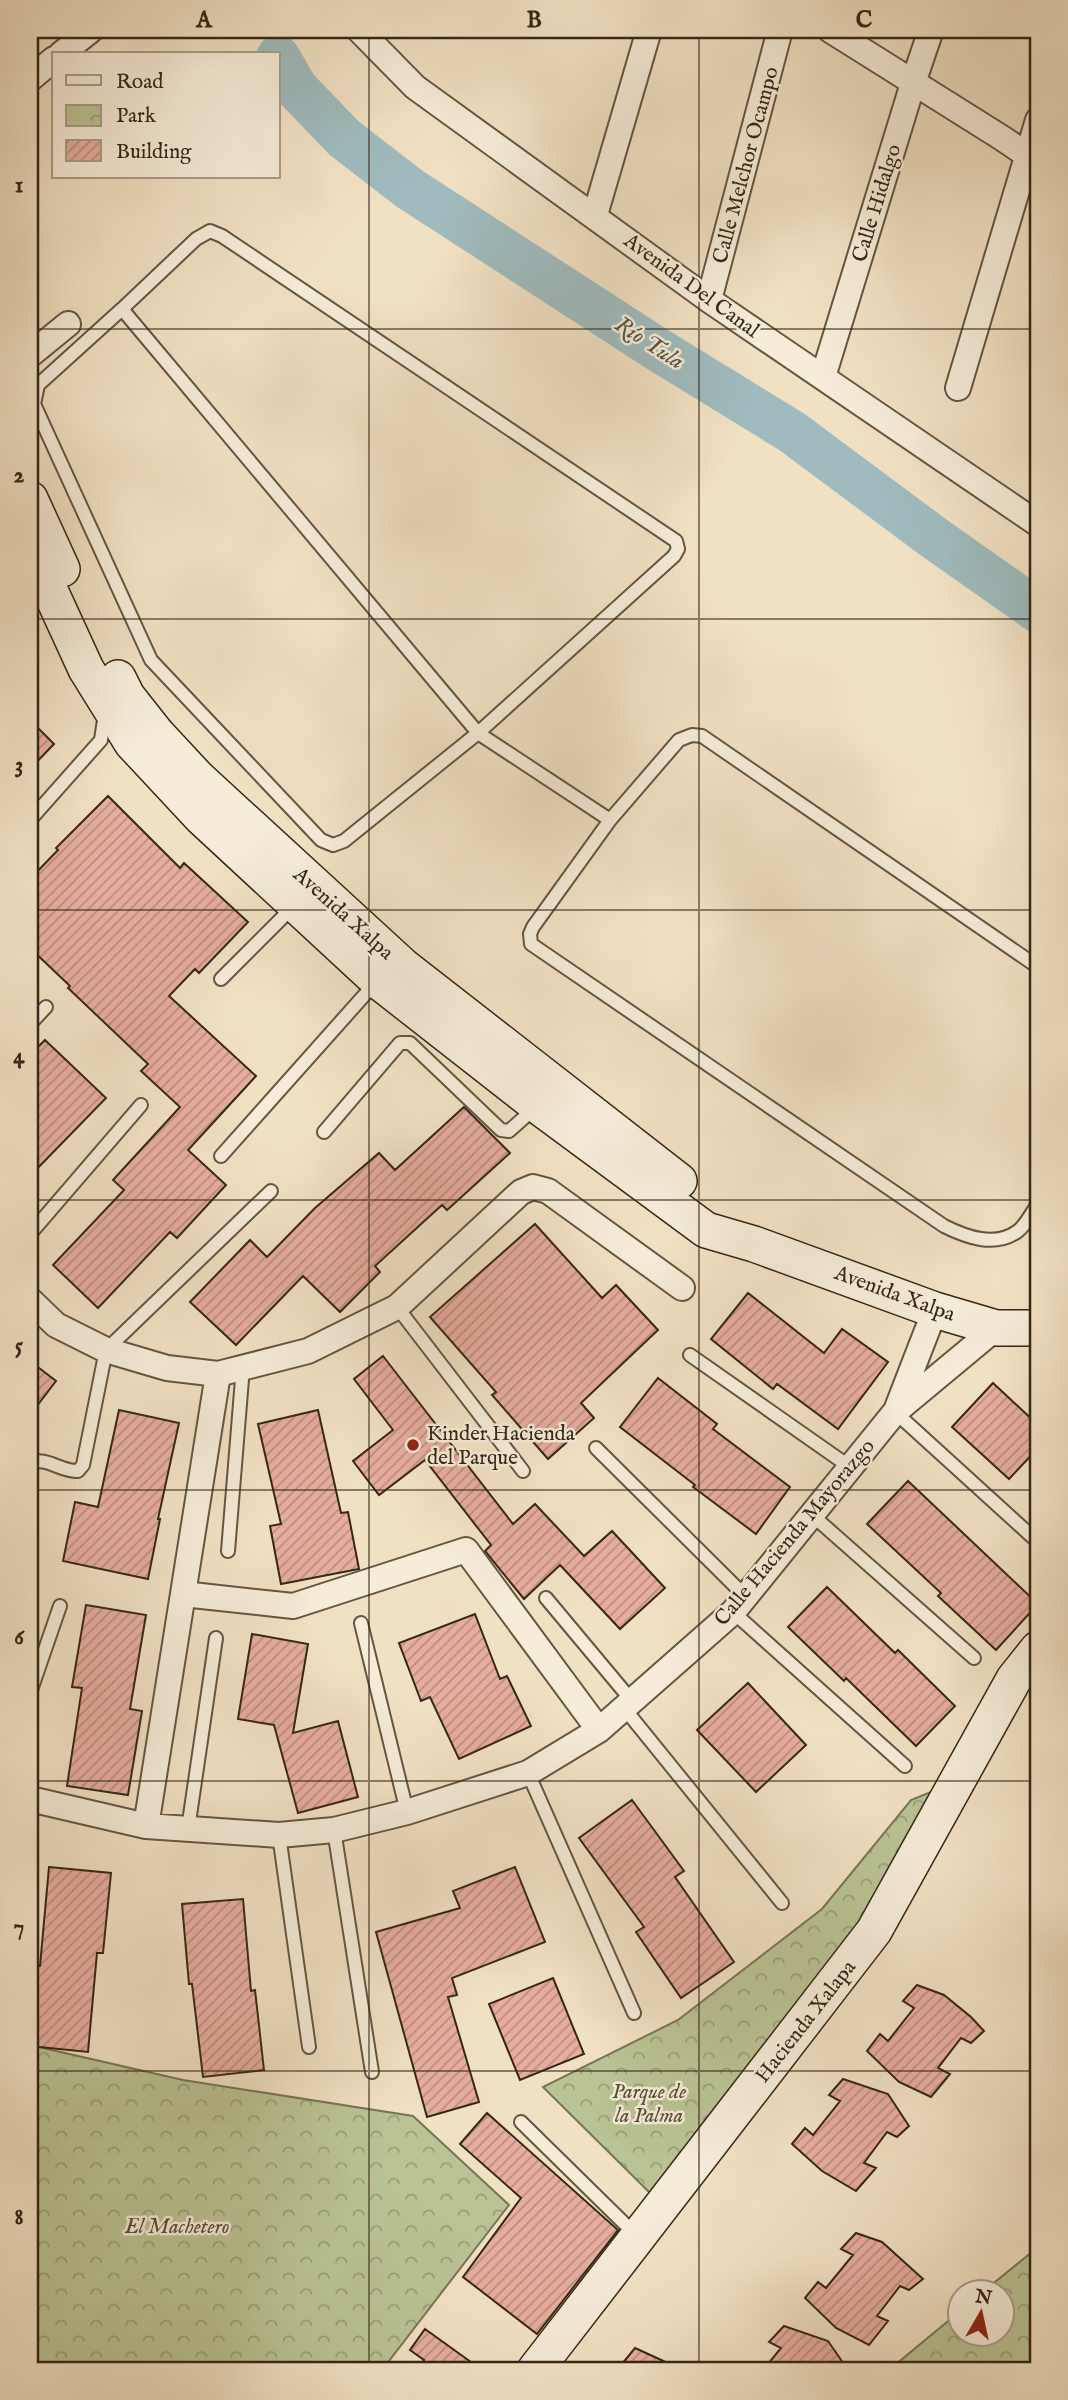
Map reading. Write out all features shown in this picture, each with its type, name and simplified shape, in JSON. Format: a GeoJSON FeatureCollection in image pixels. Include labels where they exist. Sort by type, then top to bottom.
{"type":"FeatureCollection","features":[{"type":"Feature","properties":{"kind":"main road","name":"Avenida Xalpa"},"geometry":{"type":"LineString","coordinates":[[30,499],[76,600],[132,743],[202,818],[304,896],[386,970],[546,1096],[706,1230],[754,1244],[935,1310],[996,1328],[1038,1328]]}},
{"type":"Feature","properties":{"kind":"main road","name":"Avenida Xalpa"},"geometry":{"type":"LineString","coordinates":[[30,547],[86,669],[117,700]]}},
{"type":"Feature","properties":{"kind":"main road","name":"Hacienda Xalapa"},"geometry":{"type":"LineString","coordinates":[[535,2370],[874,1931],[1014,1679],[1038,1649]]}},
{"type":"Feature","properties":{"kind":"street"},"geometry":{"type":"LineString","coordinates":[[63,52],[90,30]]}},
{"type":"Feature","properties":{"kind":"street","name":"Avenida Del Canal"},"geometry":{"type":"LineString","coordinates":[[359,30],[415,87],[709,300],[1038,524]]}},
{"type":"Feature","properties":{"kind":"street"},"geometry":{"type":"LineString","coordinates":[[595,215],[649,30]]}},
{"type":"Feature","properties":{"kind":"street","name":"Calle Melchor Ocampo"},"geometry":{"type":"LineString","coordinates":[[709,300],[780,30]]}},
{"type":"Feature","properties":{"kind":"street"},"geometry":{"type":"LineString","coordinates":[[830,30],[914,80],[1033,162]]}},
{"type":"Feature","properties":{"kind":"street","name":"Calle Hidalgo"},"geometry":{"type":"LineString","coordinates":[[823,377],[931,30]]}},
{"type":"Feature","properties":{"kind":"street"},"geometry":{"type":"LineString","coordinates":[[30,79],[52,62]]}},
{"type":"Feature","properties":{"kind":"street"},"geometry":{"type":"LineString","coordinates":[[958,388],[1033,162],[1038,120]]}},
{"type":"Feature","properties":{"kind":"street"},"geometry":{"type":"LineString","coordinates":[[30,355],[68,324]]}},
{"type":"Feature","properties":{"kind":"street"},"geometry":{"type":"LineString","coordinates":[[30,1300],[56,1325],[106,1350],[167,1368],[218,1374],[308,1351],[397,1307],[521,1192],[533,1187],[548,1191],[682,1288]]}},
{"type":"Feature","properties":{"kind":"street","name":"Calle Hacienda Mayorazgo"},"geometry":{"type":"LineString","coordinates":[[895,1412],[935,1310]]}},
{"type":"Feature","properties":{"kind":"street","name":"Calle Hacienda Mayorazgo"},"geometry":{"type":"LineString","coordinates":[[31,1807],[146,1826],[279,1835],[334,1830],[407,1812],[528,1773],[599,1730],[739,1604],[895,1412],[996,1328]]}},
{"type":"Feature","properties":{"kind":"street"},"geometry":{"type":"LineString","coordinates":[[146,1826],[218,1374]]}},
{"type":"Feature","properties":{"kind":"street"},"geometry":{"type":"LineString","coordinates":[[183,1594],[293,1606],[466,1550],[599,1730]]}},
{"type":"Feature","properties":{"kind":"lane"},"geometry":{"type":"LineString","coordinates":[[209,231],[222,236],[676,541],[678,549],[674,556],[478,733],[344,841],[333,845],[321,840],[151,660],[34,404],[38,385],[122,309],[196,239],[209,231]]}},
{"type":"Feature","properties":{"kind":"lane"},"geometry":{"type":"LineString","coordinates":[[122,309],[478,733],[610,820]]}},
{"type":"Feature","properties":{"kind":"lane"},"geometry":{"type":"LineString","coordinates":[[30,820],[101,740],[117,700]]}},
{"type":"Feature","properties":{"kind":"lane"},"geometry":{"type":"LineString","coordinates":[[1038,967],[702,736],[692,735],[679,740],[610,820],[530,934],[531,944],[944,1226],[963,1235],[985,1240],[1006,1238],[1020,1230],[1038,1204]]}},
{"type":"Feature","properties":{"kind":"lane"},"geometry":{"type":"LineString","coordinates":[[221,979],[304,896]]}},
{"type":"Feature","properties":{"kind":"lane"},"geometry":{"type":"LineString","coordinates":[[222,1156],[386,970]]}},
{"type":"Feature","properties":{"kind":"lane"},"geometry":{"type":"LineString","coordinates":[[30,1024],[46,1007]]}},
{"type":"Feature","properties":{"kind":"lane"},"geometry":{"type":"LineString","coordinates":[[324,1132],[400,1043],[404,1042],[410,1043],[501,1130],[509,1131],[546,1096]]}},
{"type":"Feature","properties":{"kind":"lane"},"geometry":{"type":"LineString","coordinates":[[30,1234],[141,1105]]}},
{"type":"Feature","properties":{"kind":"lane"},"geometry":{"type":"LineString","coordinates":[[30,1463],[40,1460],[70,1471],[78,1471],[83,1465],[106,1350],[271,1191]]}},
{"type":"Feature","properties":{"kind":"lane"},"geometry":{"type":"LineString","coordinates":[[397,1307],[523,1471]]}},
{"type":"Feature","properties":{"kind":"lane"},"geometry":{"type":"LineString","coordinates":[[690,1356],[850,1468]]}},
{"type":"Feature","properties":{"kind":"lane"},"geometry":{"type":"LineString","coordinates":[[228,1551],[243,1367]]}},
{"type":"Feature","properties":{"kind":"lane"},"geometry":{"type":"LineString","coordinates":[[895,1412],[1038,1542]]}},
{"type":"Feature","properties":{"kind":"lane"},"geometry":{"type":"LineString","coordinates":[[596,1448],[739,1604],[905,1766]]}},
{"type":"Feature","properties":{"kind":"lane"},"geometry":{"type":"LineString","coordinates":[[812,1515],[974,1658]]}},
{"type":"Feature","properties":{"kind":"lane"},"geometry":{"type":"LineString","coordinates":[[546,1598],[782,1903]]}},
{"type":"Feature","properties":{"kind":"lane"},"geometry":{"type":"LineString","coordinates":[[30,1693],[61,1606]]}},
{"type":"Feature","properties":{"kind":"lane"},"geometry":{"type":"LineString","coordinates":[[361,1623],[407,1812]]}},
{"type":"Feature","properties":{"kind":"lane"},"geometry":{"type":"LineString","coordinates":[[188,1829],[216,1639]]}},
{"type":"Feature","properties":{"kind":"lane"},"geometry":{"type":"LineString","coordinates":[[528,1773],[634,2013]]}},
{"type":"Feature","properties":{"kind":"lane"},"geometry":{"type":"LineString","coordinates":[[334,1830],[372,2072]]}},
{"type":"Feature","properties":{"kind":"lane"},"geometry":{"type":"LineString","coordinates":[[279,1835],[309,2047]]}},
{"type":"Feature","properties":{"kind":"lane"},"geometry":{"type":"LineString","coordinates":[[521,2122],[638,2237]]}},
{"type":"Feature","properties":{"kind":"green space","name":"Parque de la Palma"},"geometry":{"type":"Polygon","coordinates":[[[943,1787],[854,1938],[654,2197],[543,2087],[678,2020],[822,1909],[911,1800],[943,1787]]]}},
{"type":"Feature","properties":{"kind":"green space","name":"El Machetero"},"geometry":{"type":"Polygon","coordinates":[[[30,2045],[183,2080],[413,2116],[509,2205],[382,2370],[30,2370],[30,2045]]]}},
{"type":"Feature","properties":{"kind":"green space"},"geometry":{"type":"Polygon","coordinates":[[[1038,2247],[1038,2370],[889,2370],[946,2323],[946,2348],[1016,2348],[1016,2278],[1000,2278],[1038,2247]]]}},
{"type":"Feature","properties":{"kind":"building"},"geometry":{"type":"Polygon","coordinates":[[[30,720],[54,744],[30,769],[30,720]]]}},
{"type":"Feature","properties":{"kind":"building"},"geometry":{"type":"Polygon","coordinates":[[[108,796],[180,868],[184,863],[248,922],[199,973],[195,969],[169,996],[256,1076],[188,1150],[226,1185],[177,1238],[170,1232],[98,1308],[53,1265],[124,1190],[113,1180],[180,1107],[141,1071],[148,1064],[30,948],[30,879],[58,850],[56,848],[108,796]]]}},
{"type":"Feature","properties":{"kind":"building"},"geometry":{"type":"Polygon","coordinates":[[[45,1040],[106,1098],[30,1176],[30,1055],[45,1040]]]}},
{"type":"Feature","properties":{"kind":"building"},"geometry":{"type":"Polygon","coordinates":[[[464,1107],[510,1153],[447,1210],[442,1205],[375,1266],[380,1272],[340,1312],[303,1276],[236,1345],[190,1302],[250,1240],[267,1257],[315,1208],[379,1153],[395,1170],[464,1107]]]}},
{"type":"Feature","properties":{"kind":"building"},"geometry":{"type":"Polygon","coordinates":[[[535,1224],[602,1298],[616,1285],[658,1330],[581,1403],[594,1418],[548,1459],[492,1395],[496,1392],[430,1317],[535,1224]]]}},
{"type":"Feature","properties":{"kind":"building"},"geometry":{"type":"Polygon","coordinates":[[[748,1293],[824,1353],[842,1329],[888,1362],[838,1429],[777,1384],[773,1389],[711,1339],[748,1293]]]}},
{"type":"Feature","properties":{"kind":"building"},"geometry":{"type":"Polygon","coordinates":[[[383,1356],[513,1524],[535,1504],[584,1556],[612,1531],[665,1588],[620,1629],[560,1565],[524,1599],[485,1551],[491,1545],[425,1460],[379,1495],[353,1461],[393,1430],[354,1379],[383,1356]]]}},
{"type":"Feature","properties":{"kind":"building"},"geometry":{"type":"Polygon","coordinates":[[[30,1361],[56,1381],[30,1415],[30,1361]]]}},
{"type":"Feature","properties":{"kind":"building"},"geometry":{"type":"Polygon","coordinates":[[[658,1378],[717,1424],[713,1429],[790,1487],[756,1534],[620,1427],[658,1378]]]}},
{"type":"Feature","properties":{"kind":"building"},"geometry":{"type":"Polygon","coordinates":[[[993,1383],[1038,1425],[1038,1448],[1009,1479],[952,1427],[993,1383]]]}},
{"type":"Feature","properties":{"kind":"building"},"geometry":{"type":"Polygon","coordinates":[[[119,1410],[179,1423],[148,1579],[63,1561],[75,1502],[98,1507],[119,1410]]]}},
{"type":"Feature","properties":{"kind":"building"},"geometry":{"type":"Polygon","coordinates":[[[318,1410],[341,1513],[348,1512],[359,1569],[281,1584],[270,1526],[281,1524],[258,1424],[318,1410]]]}},
{"type":"Feature","properties":{"kind":"building"},"geometry":{"type":"Polygon","coordinates":[[[908,1481],[1038,1604],[996,1650],[938,1596],[941,1593],[867,1524],[908,1481]]]}},
{"type":"Feature","properties":{"kind":"building"},"geometry":{"type":"Polygon","coordinates":[[[827,1587],[895,1653],[898,1650],[955,1706],[916,1746],[846,1678],[844,1681],[788,1627],[827,1587]]]}},
{"type":"Feature","properties":{"kind":"building"},"geometry":{"type":"Polygon","coordinates":[[[86,1605],[146,1615],[130,1709],[142,1711],[128,1795],[67,1786],[82,1688],[72,1687],[86,1605]]]}},
{"type":"Feature","properties":{"kind":"building"},"geometry":{"type":"Polygon","coordinates":[[[475,1614],[500,1679],[507,1676],[531,1726],[459,1759],[430,1697],[421,1701],[399,1643],[475,1614]]]}},
{"type":"Feature","properties":{"kind":"building"},"geometry":{"type":"Polygon","coordinates":[[[252,1634],[308,1644],[293,1733],[338,1721],[358,1797],[298,1813],[274,1725],[238,1719],[252,1634]]]}},
{"type":"Feature","properties":{"kind":"building"},"geometry":{"type":"Polygon","coordinates":[[[748,1683],[806,1745],[756,1792],[697,1730],[748,1683]]]}},
{"type":"Feature","properties":{"kind":"building"},"geometry":{"type":"Polygon","coordinates":[[[632,1800],[684,1871],[675,1877],[734,1962],[681,1998],[636,1932],[644,1927],[579,1838],[632,1800]]]}},
{"type":"Feature","properties":{"kind":"building"},"geometry":{"type":"Polygon","coordinates":[[[49,1867],[111,1873],[103,1953],[97,1953],[88,2052],[30,2046],[34,1966],[40,1966],[49,1867]]]}},
{"type":"Feature","properties":{"kind":"building"},"geometry":{"type":"Polygon","coordinates":[[[515,1867],[545,1942],[452,1978],[457,1995],[448,1997],[479,2102],[427,2117],[376,1932],[460,1908],[453,1891],[515,1867]]]}},
{"type":"Feature","properties":{"kind":"building"},"geometry":{"type":"Polygon","coordinates":[[[243,1899],[251,1991],[255,1990],[264,2070],[203,2077],[192,1984],[189,1984],[182,1904],[243,1899]]]}},
{"type":"Feature","properties":{"kind":"building"},"geometry":{"type":"Polygon","coordinates":[[[553,1978],[584,2054],[520,2080],[489,2004],[553,1978]]]}},
{"type":"Feature","properties":{"kind":"building"},"geometry":{"type":"Polygon","coordinates":[[[917,1985],[944,1995],[984,2031],[971,2043],[961,2038],[938,2068],[950,2074],[931,2097],[899,2082],[867,2051],[880,2034],[888,2041],[914,2008],[903,2001],[917,1985]]]}},
{"type":"Feature","properties":{"kind":"building"},"geometry":{"type":"Polygon","coordinates":[[[843,2079],[888,2094],[909,2126],[897,2137],[887,2132],[864,2163],[876,2168],[856,2191],[822,2171],[792,2144],[805,2128],[813,2135],[840,2101],[829,2095],[843,2079]]]}},
{"type":"Feature","properties":{"kind":"building"},"geometry":{"type":"Polygon","coordinates":[[[487,2113],[618,2230],[537,2334],[463,2277],[521,2198],[460,2144],[487,2113]]]}},
{"type":"Feature","properties":{"kind":"building"},"geometry":{"type":"Polygon","coordinates":[[[856,2233],[882,2242],[923,2279],[909,2290],[900,2286],[877,2316],[888,2321],[869,2345],[836,2328],[805,2298],[818,2282],[826,2288],[853,2255],[841,2249],[856,2233]]]}},
{"type":"Feature","properties":{"kind":"building"},"geometry":{"type":"Polygon","coordinates":[[[784,2326],[828,2341],[848,2370],[763,2370],[781,2348],[769,2342],[784,2326]]]}},
{"type":"Feature","properties":{"kind":"building"},"geometry":{"type":"Polygon","coordinates":[[[425,2329],[482,2370],[417,2370],[424,2360],[410,2350],[425,2329]]]}},
{"type":"Feature","properties":{"kind":"building"},"geometry":{"type":"Polygon","coordinates":[[[635,2348],[683,2370],[617,2370],[635,2348]]]}},
{"type":"Feature","properties":{"kind":"waterway","name":"Río Tula"},"geometry":{"type":"LineString","coordinates":[[280,60],[296,88],[344,138],[410,189],[657,349],[792,432],[1038,611]]}},
{"type":"Feature","properties":{"kind":"place","name":"Kinder Hacienda del Parque"},"geometry":{"type":"Point","coordinates":[413,1445]}}]}
